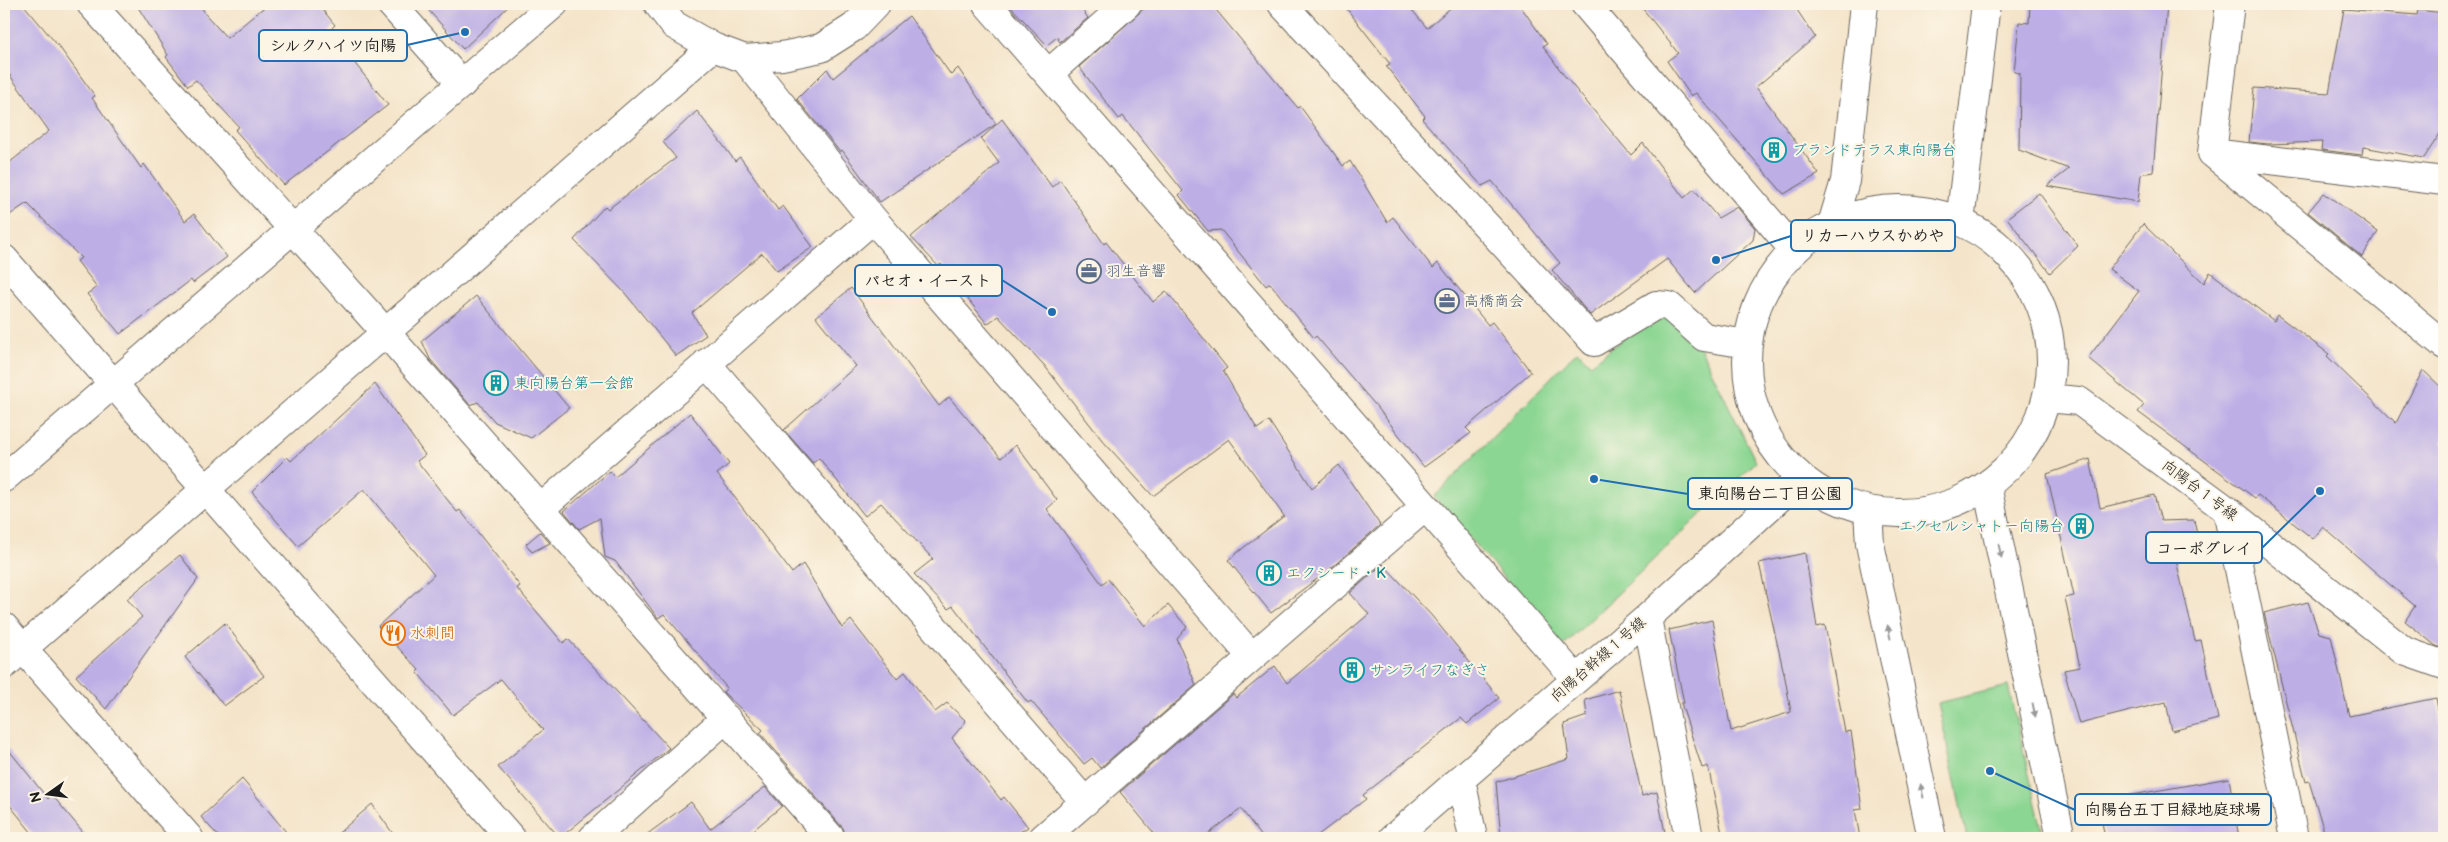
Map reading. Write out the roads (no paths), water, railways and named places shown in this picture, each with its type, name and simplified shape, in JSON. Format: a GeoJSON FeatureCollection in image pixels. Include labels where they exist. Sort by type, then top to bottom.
{"type":"FeatureCollection","features":[{"type":"Feature","properties":{"kind":"street"},"geometry":{"type":"LineString","coordinates":[[91,4],[386,333],[831,838]]}},
{"type":"Feature","properties":{"kind":"street"},"geometry":{"type":"LineString","coordinates":[[391,4],[462,84]]}},
{"type":"Feature","properties":{"kind":"street"},"geometry":{"type":"LineString","coordinates":[[4,478],[554,4]]}},
{"type":"Feature","properties":{"kind":"street"},"geometry":{"type":"LineString","coordinates":[[658,4],[674,25],[713,47],[745,59],[782,56],[821,48],[854,27],[876,4]]}},
{"type":"Feature","properties":{"kind":"street"},"geometry":{"type":"LineString","coordinates":[[987,4],[1575,678]]}},
{"type":"Feature","properties":{"kind":"street"},"geometry":{"type":"LineString","coordinates":[[1048,74],[1127,4]]}},
{"type":"Feature","properties":{"kind":"street"},"geometry":{"type":"LineString","coordinates":[[1282,4],[1594,342],[1656,305],[1669,306],[1704,337],[1747,344]]}},
{"type":"Feature","properties":{"kind":"street"},"geometry":{"type":"LineString","coordinates":[[1586,4],[1794,250]]}},
{"type":"Feature","properties":{"kind":"street"},"geometry":{"type":"LineString","coordinates":[[1832,224],[1845,180],[1864,4]]}},
{"type":"Feature","properties":{"kind":"street"},"geometry":{"type":"LineString","coordinates":[[1960,222],[1986,4]]}},
{"type":"Feature","properties":{"kind":"street"},"geometry":{"type":"LineString","coordinates":[[2212,153],[2230,4]]}},
{"type":"Feature","properties":{"kind":"street"},"geometry":{"type":"LineString","coordinates":[[13,657],[713,47]]}},
{"type":"Feature","properties":{"kind":"street"},"geometry":{"type":"LineString","coordinates":[[745,59],[873,219],[1252,657]]}},
{"type":"Feature","properties":{"kind":"street"},"geometry":{"type":"LineString","coordinates":[[2212,153],[2444,181]]}},
{"type":"Feature","properties":{"kind":"street"},"geometry":{"type":"LineString","coordinates":[[2212,153],[2444,346]]}},
{"type":"Feature","properties":{"kind":"street"},"geometry":{"type":"LineString","coordinates":[[1896,208],[1929,212],[1960,222],[1996,244],[2024,276],[2043,314],[2050,355],[2047,398],[2034,431],[2014,462],[1987,486],[1950,505],[1910,514],[1868,511],[1833,499],[1801,478],[1776,451],[1758,418],[1748,381],[1747,344],[1756,310],[1771,277],[1794,250],[1832,224],[1863,213],[1896,208]]}},
{"type":"Feature","properties":{"kind":"street"},"geometry":{"type":"LineString","coordinates":[[540,508],[873,219]]}},
{"type":"Feature","properties":{"kind":"street"},"geometry":{"type":"LineString","coordinates":[[4,259],[114,384],[204,491],[241,529],[511,838]]}},
{"type":"Feature","properties":{"kind":"street"},"geometry":{"type":"LineString","coordinates":[[706,363],[1085,802]]}},
{"type":"Feature","properties":{"kind":"street","name":"向陽台１号線"},"geometry":{"type":"LineString","coordinates":[[2047,398],[2079,401],[2227,510],[2404,651],[2444,665]]}},
{"type":"Feature","properties":{"kind":"street","name":"向陽台幹線１号線"},"geometry":{"type":"LineString","coordinates":[[1393,838],[1575,678],[1647,618],[1801,478]]}},
{"type":"Feature","properties":{"kind":"street"},"geometry":{"type":"LineString","coordinates":[[1987,486],[2061,838]]}},
{"type":"Feature","properties":{"kind":"street"},"geometry":{"type":"LineString","coordinates":[[1043,838],[1425,507]]}},
{"type":"Feature","properties":{"kind":"street"},"geometry":{"type":"LineString","coordinates":[[2227,510],[2294,838]]}},
{"type":"Feature","properties":{"kind":"street"},"geometry":{"type":"LineString","coordinates":[[1868,511],[1870,544],[1932,838]]}},
{"type":"Feature","properties":{"kind":"street"},"geometry":{"type":"LineString","coordinates":[[1647,618],[1689,838]]}},
{"type":"Feature","properties":{"kind":"street"},"geometry":{"type":"LineString","coordinates":[[4,627],[13,657],[176,834]]}},
{"type":"Feature","properties":{"kind":"street"},"geometry":{"type":"LineString","coordinates":[[593,838],[726,718]]}},
{"type":"Feature","properties":{"kind":"street"},"geometry":{"type":"LineString","coordinates":[[1461,779],[1473,838]]}},
{"type":"Feature","properties":{"kind":"place","name":"シルクハイツ向陽"},"geometry":{"type":"Point","coordinates":[465,32]}},
{"type":"Feature","properties":{"kind":"place","name":"ブランドテラス東向陽台"},"geometry":{"type":"Point","coordinates":[1774,150]}},
{"type":"Feature","properties":{"kind":"place","name":"リカーハウスかめや"},"geometry":{"type":"Point","coordinates":[1716,260]}},
{"type":"Feature","properties":{"kind":"place","name":"羽生音響"},"geometry":{"type":"Point","coordinates":[1089,271]}},
{"type":"Feature","properties":{"kind":"place","name":"高橋商会"},"geometry":{"type":"Point","coordinates":[1447,301]}},
{"type":"Feature","properties":{"kind":"place","name":"パセオ・イースト"},"geometry":{"type":"Point","coordinates":[1052,312]}},
{"type":"Feature","properties":{"kind":"place","name":"東向陽台第一会館"},"geometry":{"type":"Point","coordinates":[496,383]}},
{"type":"Feature","properties":{"kind":"place","name":"東向陽台二丁目公園"},"geometry":{"type":"Point","coordinates":[1594,479]}},
{"type":"Feature","properties":{"kind":"place","name":"コーポグレイ"},"geometry":{"type":"Point","coordinates":[2320,491]}},
{"type":"Feature","properties":{"kind":"place","name":"エクセルシャトー向陽台"},"geometry":{"type":"Point","coordinates":[2081,526]}},
{"type":"Feature","properties":{"kind":"place","name":"エクシード・K"},"geometry":{"type":"Point","coordinates":[1269,573]}},
{"type":"Feature","properties":{"kind":"place","name":"水刺間"},"geometry":{"type":"Point","coordinates":[393,633]}},
{"type":"Feature","properties":{"kind":"place","name":"サンライフなぎさ"},"geometry":{"type":"Point","coordinates":[1352,670]}},
{"type":"Feature","properties":{"kind":"place","name":"向陽台五丁目緑地庭球場"},"geometry":{"type":"Point","coordinates":[1990,771]}}]}
